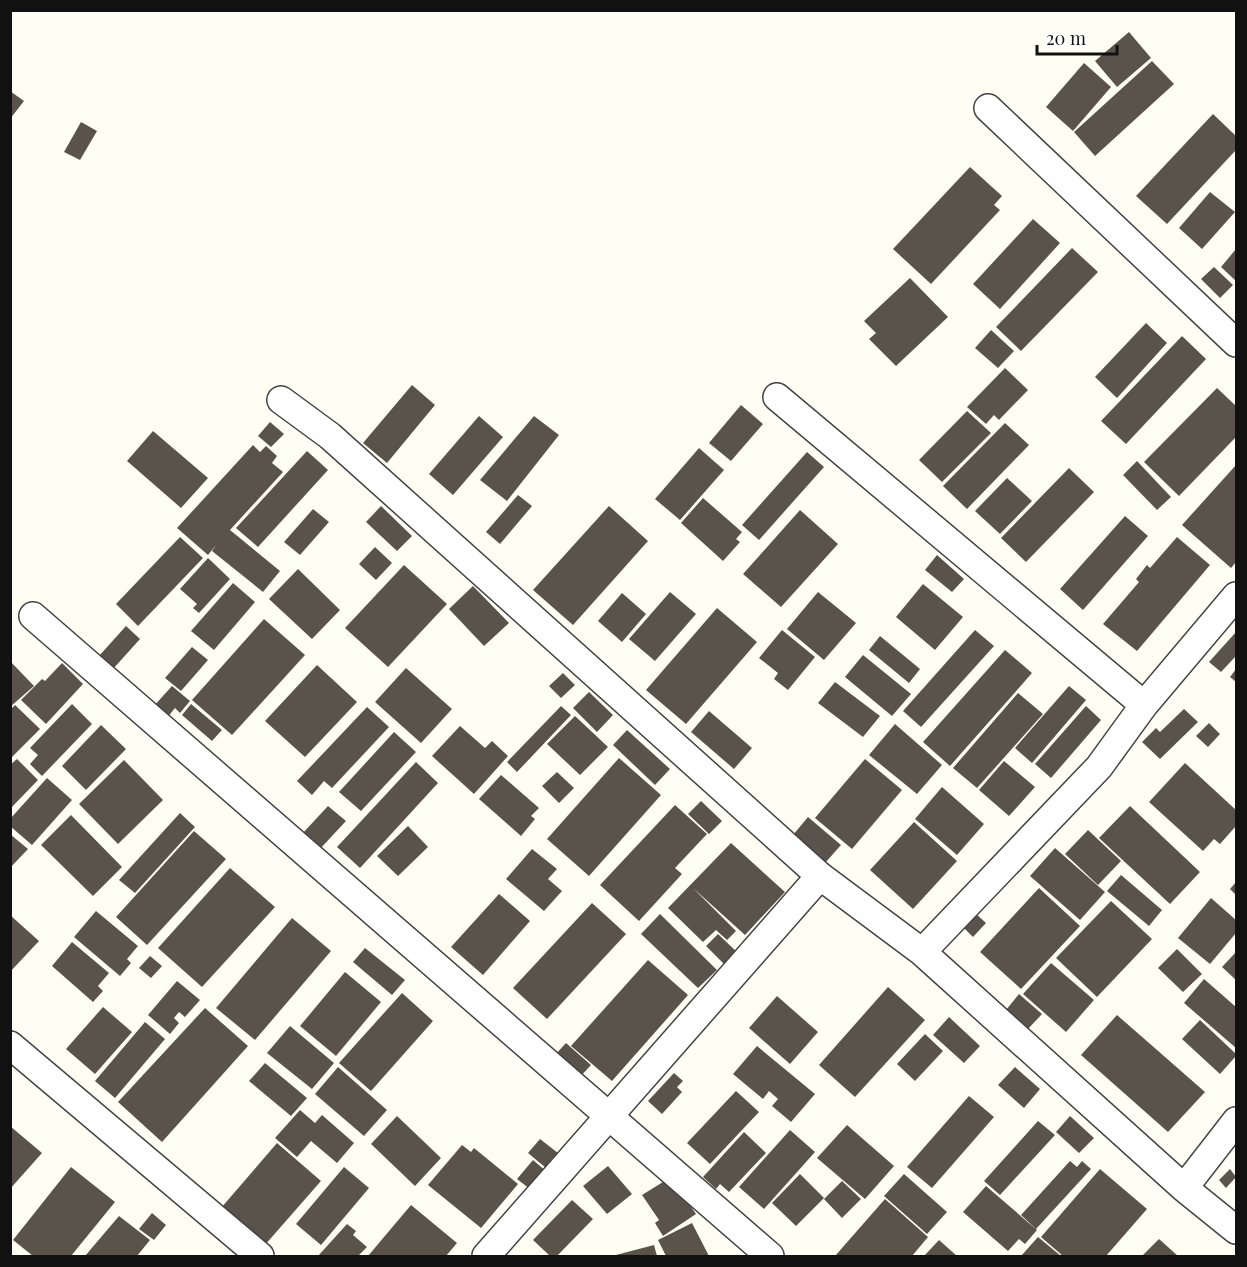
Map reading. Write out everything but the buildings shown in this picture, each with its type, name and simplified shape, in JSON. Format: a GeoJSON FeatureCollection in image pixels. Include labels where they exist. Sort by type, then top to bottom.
{"type":"FeatureCollection","features":[{"type":"Feature","properties":{"kind":"street"},"geometry":{"type":"LineString","coordinates":[[988,108],[1236,342]]}},
{"type":"Feature","properties":{"kind":"street"},"geometry":{"type":"LineString","coordinates":[[777,397],[1144,705]]}},
{"type":"Feature","properties":{"kind":"street"},"geometry":{"type":"LineString","coordinates":[[281,400],[330,436],[820,876],[922,952],[1184,1188],[1236,1230]]}},
{"type":"Feature","properties":{"kind":"street"},"geometry":{"type":"LineString","coordinates":[[922,952],[1099,767],[1144,705],[1236,596]]}},
{"type":"Feature","properties":{"kind":"street"},"geometry":{"type":"LineString","coordinates":[[33,616],[770,1257]]}},
{"type":"Feature","properties":{"kind":"street"},"geometry":{"type":"LineString","coordinates":[[486,1257],[820,876]]}},
{"type":"Feature","properties":{"kind":"street"},"geometry":{"type":"LineString","coordinates":[[10,1046],[260,1257]]}},
{"type":"Feature","properties":{"kind":"street"},"geometry":{"type":"LineString","coordinates":[[1184,1188],[1236,1121]]}}]}
